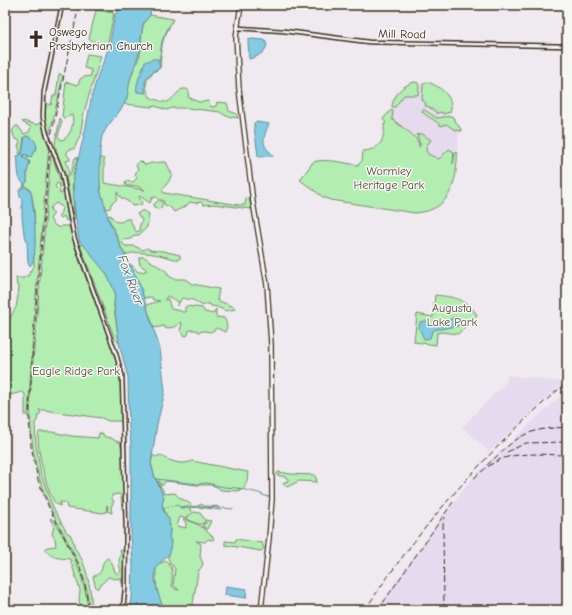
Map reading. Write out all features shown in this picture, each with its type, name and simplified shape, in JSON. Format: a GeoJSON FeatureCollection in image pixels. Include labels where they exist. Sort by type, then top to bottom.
{"type":"FeatureCollection","features":[{"type":"Feature","properties":{"kind":"main road"},"geometry":{"type":"LineString","coordinates":[[241,5],[237,27],[237,58],[240,104],[253,202],[266,278],[271,344],[272,491],[269,538],[261,610]]}},
{"type":"Feature","properties":{"kind":"street"},"geometry":{"type":"LineString","coordinates":[[62,5],[43,103],[43,117],[50,142],[62,173],[75,242],[116,354],[122,375],[126,528],[126,589],[123,610]]}},
{"type":"Feature","properties":{"kind":"street","name":"Mill Road"},"geometry":{"type":"LineString","coordinates":[[237,27],[284,31],[369,42],[567,46]]}},
{"type":"Feature","properties":{"kind":"shaded area"},"geometry":{"type":"Polygon","coordinates":[[[417,84],[425,84],[448,104],[451,117],[461,132],[459,135],[455,164],[438,161],[426,153],[415,155],[388,116],[392,111],[395,102],[417,84]]]}},
{"type":"Feature","properties":{"kind":"shaded area"},"geometry":{"type":"Polygon","coordinates":[[[507,375],[564,382],[489,452],[462,427],[507,381],[507,375]]]}},
{"type":"Feature","properties":{"kind":"shaded area"},"geometry":{"type":"Polygon","coordinates":[[[567,390],[567,610],[376,610],[440,519],[456,501],[461,491],[480,470],[567,390]]]}},
{"type":"Feature","properties":{"kind":"green space"},"geometry":{"type":"Polygon","coordinates":[[[96,10],[114,13],[107,47],[89,39],[96,10]]]}},
{"type":"Feature","properties":{"kind":"green space"},"geometry":{"type":"Polygon","coordinates":[[[150,15],[173,19],[162,45],[160,68],[149,76],[146,83],[150,97],[162,102],[168,102],[182,89],[187,89],[189,91],[188,97],[199,102],[209,101],[210,106],[216,106],[217,102],[227,103],[229,111],[237,114],[238,118],[226,116],[220,112],[187,108],[172,108],[167,110],[152,105],[152,107],[124,104],[130,79],[141,51],[143,26],[150,15]]]}},
{"type":"Feature","properties":{"kind":"green space"},"geometry":{"type":"Polygon","coordinates":[[[87,54],[101,56],[84,112],[80,136],[74,149],[70,149],[67,152],[70,160],[66,161],[69,173],[66,177],[56,150],[55,143],[60,118],[62,120],[58,137],[62,140],[65,139],[69,133],[73,122],[72,115],[64,118],[62,116],[66,82],[78,85],[80,79],[91,76],[91,70],[84,68],[87,54]]]}},
{"type":"Feature","properties":{"kind":"green space"},"geometry":{"type":"Polygon","coordinates":[[[59,74],[63,77],[49,136],[45,120],[46,103],[51,105],[53,96],[56,95],[59,74]]]}},
{"type":"Feature","properties":{"kind":"green space"},"geometry":{"type":"Polygon","coordinates":[[[415,82],[418,83],[419,87],[418,95],[404,95],[395,107],[392,107],[395,97],[400,90],[415,82]]]}},
{"type":"Feature","properties":{"kind":"green space"},"geometry":{"type":"Polygon","coordinates":[[[426,82],[431,83],[445,92],[450,102],[450,112],[436,114],[436,112],[425,106],[426,104],[423,100],[422,101],[423,84],[426,82]]]}},
{"type":"Feature","properties":{"kind":"green space"},"geometry":{"type":"Polygon","coordinates":[[[423,109],[437,118],[452,116],[462,131],[455,130],[446,124],[441,126],[428,117],[422,111],[423,109]]]}},
{"type":"Feature","properties":{"kind":"green space","name":"Wormley Heritage Park"},"geometry":{"type":"Polygon","coordinates":[[[391,110],[393,111],[392,119],[413,136],[419,147],[421,144],[419,143],[417,134],[420,135],[421,133],[431,140],[428,144],[426,144],[428,154],[439,159],[449,149],[454,152],[453,164],[455,152],[457,153],[456,172],[452,188],[444,201],[439,205],[424,212],[415,213],[330,200],[323,197],[300,180],[313,162],[329,161],[358,165],[362,161],[363,151],[374,149],[380,143],[384,135],[384,124],[386,123],[383,119],[391,110]]]}},
{"type":"Feature","properties":{"kind":"green space"},"geometry":{"type":"Polygon","coordinates":[[[41,121],[49,146],[35,307],[28,415],[25,415],[25,394],[22,392],[10,395],[5,387],[5,327],[16,307],[19,286],[17,286],[16,278],[24,278],[29,275],[30,271],[34,267],[34,208],[30,189],[25,186],[27,182],[29,161],[23,156],[25,154],[28,157],[37,149],[24,137],[22,152],[21,154],[19,153],[20,150],[18,147],[20,142],[15,139],[12,131],[16,126],[18,126],[24,134],[29,132],[31,127],[22,122],[38,125],[41,121]]]}},
{"type":"Feature","properties":{"kind":"green space","name":"Eagle Ridge Park"},"geometry":{"type":"Polygon","coordinates":[[[51,153],[62,185],[60,188],[59,183],[57,183],[55,187],[60,191],[60,194],[64,192],[68,220],[66,221],[64,216],[61,218],[58,217],[62,207],[56,203],[51,207],[50,210],[54,213],[50,219],[54,225],[60,228],[61,226],[69,226],[78,257],[118,363],[120,377],[122,421],[108,421],[102,418],[39,410],[41,413],[38,415],[35,423],[36,445],[41,474],[53,507],[67,533],[70,534],[74,547],[85,568],[91,594],[92,610],[89,610],[84,578],[79,564],[52,512],[41,483],[32,441],[30,412],[31,383],[51,153]]]}},
{"type":"Feature","properties":{"kind":"green space"},"geometry":{"type":"Polygon","coordinates":[[[76,157],[78,158],[73,173],[74,220],[66,178],[70,175],[76,157]]]}},
{"type":"Feature","properties":{"kind":"green space"},"geometry":{"type":"Polygon","coordinates":[[[100,158],[104,159],[104,183],[145,190],[137,186],[127,186],[125,184],[126,181],[133,182],[137,178],[135,174],[138,169],[136,166],[139,161],[145,165],[166,162],[172,174],[162,190],[164,193],[239,205],[245,205],[246,198],[249,197],[251,209],[214,204],[204,205],[201,202],[190,202],[186,206],[174,212],[170,207],[165,205],[163,200],[160,200],[163,203],[161,208],[158,209],[154,207],[153,205],[159,200],[156,197],[152,198],[150,203],[140,196],[139,197],[142,202],[141,205],[132,206],[129,202],[120,197],[117,192],[117,199],[111,204],[110,208],[107,209],[102,197],[99,178],[100,158]]]}},
{"type":"Feature","properties":{"kind":"green space"},"geometry":{"type":"Polygon","coordinates":[[[141,211],[145,211],[149,214],[147,227],[139,235],[135,235],[131,239],[123,240],[122,242],[125,246],[134,246],[143,250],[147,248],[180,255],[180,259],[146,253],[125,255],[108,216],[111,215],[117,222],[130,219],[134,229],[137,232],[140,230],[139,228],[142,220],[137,214],[141,211]]]}},
{"type":"Feature","properties":{"kind":"green space"},"geometry":{"type":"Polygon","coordinates":[[[83,244],[111,280],[115,293],[114,306],[119,343],[115,339],[80,245],[83,244]]]}},
{"type":"Feature","properties":{"kind":"green space"},"geometry":{"type":"Polygon","coordinates":[[[140,257],[144,257],[166,271],[169,276],[174,279],[185,279],[192,284],[219,289],[217,300],[234,307],[235,309],[226,311],[211,306],[210,304],[203,306],[193,300],[182,298],[177,306],[179,302],[167,296],[165,300],[168,299],[171,309],[182,312],[185,312],[185,307],[187,306],[202,308],[205,312],[213,314],[216,309],[216,317],[224,318],[226,322],[227,327],[225,332],[217,328],[211,332],[189,330],[188,335],[185,336],[180,330],[182,324],[180,322],[177,326],[166,329],[164,326],[154,328],[146,305],[160,301],[153,300],[152,297],[144,298],[138,280],[130,265],[132,265],[138,272],[146,271],[146,269],[140,265],[140,257]]]}},
{"type":"Feature","properties":{"kind":"green space","name":"Augusta Lake Park"},"geometry":{"type":"Polygon","coordinates":[[[435,295],[459,299],[473,309],[477,315],[458,334],[442,332],[437,333],[436,345],[414,342],[417,314],[433,317],[435,295]]]}},
{"type":"Feature","properties":{"kind":"green space"},"geometry":{"type":"Polygon","coordinates":[[[39,432],[52,432],[71,436],[98,438],[99,433],[103,434],[105,437],[120,442],[123,453],[124,511],[122,509],[121,495],[119,494],[112,495],[112,499],[114,501],[111,507],[112,513],[107,511],[107,505],[106,512],[103,513],[67,508],[66,503],[64,502],[60,502],[60,506],[56,504],[49,490],[40,457],[38,438],[39,432]]]}},
{"type":"Feature","properties":{"kind":"green space"},"geometry":{"type":"Polygon","coordinates":[[[153,455],[156,457],[160,455],[180,463],[192,461],[248,472],[247,481],[244,488],[238,488],[240,490],[238,491],[221,490],[212,485],[197,485],[166,481],[162,486],[158,481],[164,494],[175,493],[193,507],[180,507],[189,508],[192,511],[185,518],[180,517],[177,526],[186,528],[186,523],[183,519],[185,519],[201,526],[214,538],[213,540],[208,539],[205,542],[196,541],[201,544],[200,557],[203,563],[198,572],[192,610],[165,610],[158,595],[156,584],[156,567],[164,561],[172,568],[172,586],[179,590],[173,585],[175,569],[168,559],[171,542],[169,537],[170,525],[162,504],[164,498],[154,475],[151,463],[153,455]]]}},
{"type":"Feature","properties":{"kind":"green space"},"geometry":{"type":"Polygon","coordinates":[[[279,472],[315,475],[317,482],[299,481],[287,487],[283,484],[284,482],[288,481],[288,479],[277,475],[279,472]]]}},
{"type":"Feature","properties":{"kind":"green space"},"geometry":{"type":"Polygon","coordinates":[[[201,504],[204,506],[216,506],[220,508],[200,507],[193,507],[201,504]]]}},
{"type":"Feature","properties":{"kind":"green space"},"geometry":{"type":"Polygon","coordinates":[[[194,512],[200,513],[205,520],[203,524],[198,524],[187,519],[188,516],[194,512]]]}},
{"type":"Feature","properties":{"kind":"green space"},"geometry":{"type":"Polygon","coordinates":[[[51,518],[63,536],[76,563],[83,581],[88,610],[82,610],[79,601],[80,590],[70,559],[50,555],[45,549],[47,547],[56,546],[55,539],[52,534],[54,526],[50,519],[51,518]]]}},
{"type":"Feature","properties":{"kind":"green space"},"geometry":{"type":"Polygon","coordinates":[[[206,520],[211,521],[207,529],[203,527],[203,524],[206,523],[206,520]]]}},
{"type":"Feature","properties":{"kind":"green space"},"geometry":{"type":"Polygon","coordinates":[[[236,539],[262,543],[264,548],[261,551],[225,545],[225,541],[235,542],[236,539]]]}},
{"type":"Feature","properties":{"kind":"green space"},"geometry":{"type":"Polygon","coordinates":[[[120,550],[124,551],[125,583],[123,584],[121,582],[122,579],[120,578],[115,579],[108,577],[98,588],[96,588],[93,577],[99,574],[103,563],[107,558],[111,561],[116,573],[118,574],[121,571],[119,562],[121,554],[120,550]]]}},
{"type":"Feature","properties":{"kind":"water","name":"Fox River"},"geometry":{"type":"Polygon","coordinates":[[[121,5],[152,5],[150,15],[143,24],[141,47],[130,80],[127,98],[122,108],[102,136],[100,150],[100,189],[110,224],[138,280],[160,349],[165,391],[157,424],[151,463],[154,475],[164,498],[162,504],[164,512],[169,519],[169,537],[171,542],[170,553],[158,565],[155,571],[159,595],[165,610],[130,610],[132,599],[133,566],[131,532],[131,443],[129,428],[128,377],[119,343],[114,304],[115,293],[106,273],[91,253],[80,242],[74,204],[73,180],[92,95],[110,42],[115,15],[121,5]]]}},
{"type":"Feature","properties":{"kind":"water"},"geometry":{"type":"Polygon","coordinates":[[[248,40],[265,40],[267,45],[260,54],[249,59],[248,40]]]}},
{"type":"Feature","properties":{"kind":"water"},"geometry":{"type":"Polygon","coordinates":[[[158,59],[160,67],[147,77],[145,84],[146,93],[137,92],[138,81],[145,62],[158,59]]]}},
{"type":"Feature","properties":{"kind":"water"},"geometry":{"type":"Polygon","coordinates":[[[254,123],[269,124],[264,143],[273,156],[258,156],[254,127],[254,123]]]}},
{"type":"Feature","properties":{"kind":"water"},"geometry":{"type":"Polygon","coordinates":[[[25,136],[33,139],[37,147],[31,157],[25,154],[23,156],[30,162],[25,187],[31,191],[35,230],[35,252],[30,266],[28,263],[27,241],[24,234],[22,199],[20,197],[19,190],[23,188],[24,184],[21,182],[19,175],[17,156],[22,154],[25,136]]]}},
{"type":"Feature","properties":{"kind":"water"},"geometry":{"type":"Polygon","coordinates":[[[454,317],[457,317],[460,322],[458,326],[434,330],[430,338],[424,339],[419,328],[420,322],[426,321],[438,327],[454,317]]]}},
{"type":"Feature","properties":{"kind":"water"},"geometry":{"type":"Polygon","coordinates":[[[226,586],[247,589],[246,598],[225,595],[226,586]]]}},
{"type":"Feature","properties":{"kind":"waterway"},"geometry":{"type":"LineString","coordinates":[[159,62],[162,41],[169,26]]}},
{"type":"Feature","properties":{"kind":"waterway"},"geometry":{"type":"LineString","coordinates":[[156,479],[198,484],[206,483],[259,493],[270,497]]}},
{"type":"Feature","properties":{"kind":"waterway"},"geometry":{"type":"LineString","coordinates":[[162,508],[177,505],[181,508],[199,507],[221,510],[224,508],[233,509]]}},
{"type":"Feature","properties":{"kind":"railway"},"geometry":{"type":"LineString","coordinates":[[79,5],[51,136],[33,343],[29,417],[31,446],[38,480],[49,508],[80,567],[85,585],[89,610]]}},
{"type":"Feature","properties":{"kind":"railway"},"geometry":{"type":"LineString","coordinates":[[365,610],[409,548],[458,489],[511,434],[567,382]]}},
{"type":"Feature","properties":{"kind":"railway"},"geometry":{"type":"LineString","coordinates":[[487,465],[508,446],[525,434],[550,428],[567,427]]}},
{"type":"Feature","properties":{"kind":"railway"},"geometry":{"type":"LineString","coordinates":[[507,452],[526,443],[567,442]]}},
{"type":"Feature","properties":{"kind":"railway"},"geometry":{"type":"LineString","coordinates":[[474,478],[483,470],[499,460],[515,455],[567,455]]}},
{"type":"Feature","properties":{"kind":"railway"},"geometry":{"type":"LineString","coordinates":[[378,610],[453,502]]}},
{"type":"Feature","properties":{"kind":"railway"},"geometry":{"type":"LineString","coordinates":[[444,610],[443,525],[445,517]]}},
{"type":"Feature","properties":{"kind":"place","name":"Oswego Presbyterian Church"},"geometry":{"type":"Point","coordinates":[36,39]}}]}
